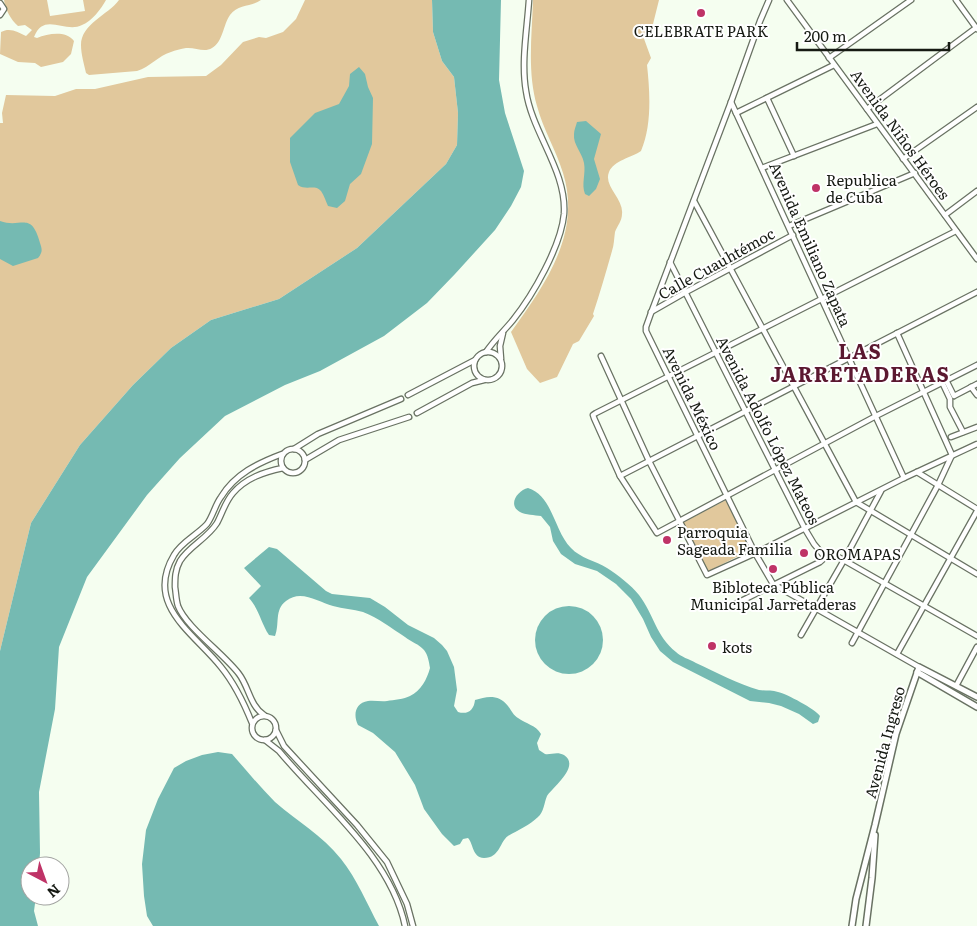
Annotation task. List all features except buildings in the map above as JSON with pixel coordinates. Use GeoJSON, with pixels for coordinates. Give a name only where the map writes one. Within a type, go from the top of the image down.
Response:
{"type":"FeatureCollection","features":[{"type":"Feature","properties":{"kind":"street"},"geometry":{"type":"LineString","coordinates":[[408,395],[475,360],[486,352],[504,332],[532,293],[561,229],[564,214],[563,200],[556,172],[533,119],[526,92],[524,71],[529,0]]}},
{"type":"Feature","properties":{"kind":"street","name":"Avenida México"},"geometry":{"type":"LineString","coordinates":[[769,0],[651,312],[646,331],[755,553],[773,584]]}},
{"type":"Feature","properties":{"kind":"street","name":"Avenida Niños Héroes"},"geometry":{"type":"LineString","coordinates":[[788,0],[977,259]]}},
{"type":"Feature","properties":{"kind":"street"},"geometry":{"type":"LineString","coordinates":[[829,58],[911,0]]}},
{"type":"Feature","properties":{"kind":"street"},"geometry":{"type":"LineString","coordinates":[[867,109],[977,28],[956,0]]}},
{"type":"Feature","properties":{"kind":"street"},"geometry":{"type":"LineString","coordinates":[[0,3],[4,9],[0,15]]}},
{"type":"Feature","properties":{"kind":"street"},"geometry":{"type":"LineString","coordinates":[[736,113],[834,65]]}},
{"type":"Feature","properties":{"kind":"street"},"geometry":{"type":"LineString","coordinates":[[767,98],[794,156]]}},
{"type":"Feature","properties":{"kind":"street","name":"Avenida Emiliano Zapata"},"geometry":{"type":"LineString","coordinates":[[731,102],[904,478]]}},
{"type":"Feature","properties":{"kind":"street"},"geometry":{"type":"LineString","coordinates":[[903,159],[977,106]]}},
{"type":"Feature","properties":{"kind":"street"},"geometry":{"type":"LineString","coordinates":[[762,168],[877,124]]}},
{"type":"Feature","properties":{"kind":"street"},"geometry":{"type":"LineString","coordinates":[[789,226],[915,173]]}},
{"type":"Feature","properties":{"kind":"street"},"geometry":{"type":"LineString","coordinates":[[945,215],[977,191]]}},
{"type":"Feature","properties":{"kind":"street"},"geometry":{"type":"LineString","coordinates":[[694,201],[856,502],[977,574]]}},
{"type":"Feature","properties":{"kind":"street"},"geometry":{"type":"LineString","coordinates":[[956,230],[593,415],[620,476],[657,533],[876,416],[977,365]]}},
{"type":"Feature","properties":{"kind":"street","name":"Calle Cuauhtémoc"},"geometry":{"type":"LineString","coordinates":[[651,312],[793,235]]}},
{"type":"Feature","properties":{"kind":"street","name":"Avenida Adolfo López Mateos"},"geometry":{"type":"LineString","coordinates":[[670,262],[805,528],[814,544],[825,557]]}},
{"type":"Feature","properties":{"kind":"street"},"geometry":{"type":"LineString","coordinates":[[620,476],[977,292]]}},
{"type":"Feature","properties":{"kind":"street"},"geometry":{"type":"LineString","coordinates":[[417,413],[472,383],[489,380],[498,376],[502,368],[500,346],[504,332]]}},
{"type":"Feature","properties":{"kind":"street"},"geometry":{"type":"LineString","coordinates":[[852,643],[938,485],[952,455],[898,333]]}},
{"type":"Feature","properties":{"kind":"street"},"geometry":{"type":"LineString","coordinates":[[486,352],[494,353],[501,359]]}},
{"type":"Feature","properties":{"kind":"street"},"geometry":{"type":"LineString","coordinates":[[601,356],[649,461],[706,575],[755,553],[904,478],[977,444]]}},
{"type":"Feature","properties":{"kind":"street"},"geometry":{"type":"LineString","coordinates":[[475,360],[475,372],[484,380]]}},
{"type":"Feature","properties":{"kind":"street"},"geometry":{"type":"LineString","coordinates":[[944,381],[954,396],[977,384]]}},
{"type":"Feature","properties":{"kind":"street"},"geometry":{"type":"LineString","coordinates":[[944,381],[950,399],[950,407],[963,432]]}},
{"type":"Feature","properties":{"kind":"street"},"geometry":{"type":"LineString","coordinates":[[971,387],[977,395]]}},
{"type":"Feature","properties":{"kind":"street"},"geometry":{"type":"LineString","coordinates":[[401,399],[318,434],[294,449],[261,462],[230,484],[220,497],[203,528],[178,548],[174,554],[166,577],[166,598],[178,621],[209,652],[238,690],[252,723],[254,735],[261,740],[265,740],[279,751],[370,852],[390,885],[406,926]]}},
{"type":"Feature","properties":{"kind":"street"},"geometry":{"type":"LineString","coordinates":[[305,460],[339,440],[409,417]]}},
{"type":"Feature","properties":{"kind":"street"},"geometry":{"type":"LineString","coordinates":[[951,437],[977,427]]}},
{"type":"Feature","properties":{"kind":"street"},"geometry":{"type":"LineString","coordinates":[[282,454],[280,462],[283,468],[289,473],[297,472],[303,467],[305,460],[301,452],[294,449]]}},
{"type":"Feature","properties":{"kind":"street"},"geometry":{"type":"LineString","coordinates":[[283,468],[269,471],[250,479],[233,493],[213,529],[186,553],[176,568],[175,578],[178,607],[187,620],[240,675],[258,710],[274,721],[284,746],[357,825],[387,862],[408,904],[412,926]]}},
{"type":"Feature","properties":{"kind":"street"},"geometry":{"type":"LineString","coordinates":[[897,654],[977,510],[917,472]]}},
{"type":"Feature","properties":{"kind":"street"},"geometry":{"type":"LineString","coordinates":[[801,635],[882,490]]}},
{"type":"Feature","properties":{"kind":"street"},"geometry":{"type":"LineString","coordinates":[[731,606],[833,554],[977,636]]}},
{"type":"Feature","properties":{"kind":"street"},"geometry":{"type":"LineString","coordinates":[[773,584],[897,654],[977,707]]}},
{"type":"Feature","properties":{"kind":"street"},"geometry":{"type":"LineString","coordinates":[[956,686],[977,647]]}},
{"type":"Feature","properties":{"kind":"street"},"geometry":{"type":"LineString","coordinates":[[918,669],[977,697]]}},
{"type":"Feature","properties":{"kind":"street","name":"Avenida Ingreso"},"geometry":{"type":"LineString","coordinates":[[852,926],[856,899],[896,734],[918,669]]}},
{"type":"Feature","properties":{"kind":"street"},"geometry":{"type":"LineString","coordinates":[[252,723],[257,717],[264,715]]}},
{"type":"Feature","properties":{"kind":"street"},"geometry":{"type":"LineString","coordinates":[[265,740],[273,736],[276,730]]}},
{"type":"Feature","properties":{"kind":"street","name":"Avenida Ingreso"},"geometry":{"type":"LineString","coordinates":[[866,926],[875,825]]}},
{"type":"Feature","properties":{"kind":"street"},"geometry":{"type":"LineString","coordinates":[[856,899],[861,896],[869,902]]}},
{"type":"Feature","properties":{"kind":"shaded area"},"geometry":{"type":"Polygon","coordinates":[[[4,0],[47,0],[50,16],[85,11],[83,0],[106,0],[96,14],[82,25],[69,27],[49,24],[43,25],[38,29],[34,37],[61,34],[74,41],[71,54],[63,62],[41,67],[35,63],[18,62],[0,54],[1,32],[11,30],[26,36],[32,30],[25,25],[18,26],[15,24],[7,11],[4,0]]]}},
{"type":"Feature","properties":{"kind":"shaded area"},"geometry":{"type":"Polygon","coordinates":[[[119,0],[261,0],[233,11],[221,38],[212,48],[203,50],[180,49],[166,54],[137,71],[89,75],[86,73],[82,55],[82,38],[90,25],[119,0]]]}},
{"type":"Feature","properties":{"kind":"shaded area"},"geometry":{"type":"Polygon","coordinates":[[[305,0],[432,0],[433,32],[442,61],[454,77],[458,113],[457,145],[446,164],[357,248],[279,299],[211,320],[171,348],[133,385],[80,445],[31,523],[0,651],[0,123],[3,123],[2,113],[6,95],[55,96],[76,89],[95,89],[148,77],[206,76],[221,65],[243,42],[259,37],[266,38],[283,32],[296,19],[305,0]]]}},
{"type":"Feature","properties":{"kind":"shaded area"},"geometry":{"type":"Polygon","coordinates":[[[533,0],[659,0],[653,24],[643,36],[651,58],[647,65],[649,120],[645,141],[641,151],[619,162],[609,172],[609,182],[622,208],[622,217],[615,232],[613,249],[593,314],[594,316],[579,341],[573,344],[557,377],[540,383],[527,369],[511,332],[536,296],[557,257],[568,217],[568,195],[563,173],[543,123],[534,93],[531,53],[533,0]]]}},
{"type":"Feature","properties":{"kind":"shaded area"},"geometry":{"type":"Polygon","coordinates":[[[726,500],[750,550],[707,572],[682,523],[726,500]]]}},
{"type":"Feature","properties":{"kind":"water"},"geometry":{"type":"Polygon","coordinates":[[[432,0],[501,0],[499,80],[505,113],[524,171],[521,187],[495,230],[427,303],[384,336],[320,371],[285,385],[225,416],[180,458],[147,495],[87,577],[59,647],[55,709],[39,792],[40,856],[20,856],[20,906],[35,906],[38,926],[0,926],[0,651],[31,523],[80,445],[133,385],[171,348],[211,320],[279,299],[357,248],[446,164],[457,145],[458,113],[454,77],[442,61],[433,32],[432,0]]]}},
{"type":"Feature","properties":{"kind":"water"},"geometry":{"type":"Polygon","coordinates":[[[359,67],[365,74],[373,98],[372,144],[361,174],[350,184],[345,201],[337,208],[328,206],[319,189],[298,185],[290,162],[290,138],[315,113],[339,104],[349,86],[350,74],[359,67]]]}},
{"type":"Feature","properties":{"kind":"water"},"geometry":{"type":"Polygon","coordinates":[[[586,121],[601,134],[594,159],[600,179],[596,189],[589,196],[585,194],[584,190],[584,163],[574,138],[577,122],[586,121]]]}},
{"type":"Feature","properties":{"kind":"water"},"geometry":{"type":"Polygon","coordinates":[[[0,221],[24,223],[33,227],[42,249],[38,258],[13,266],[0,259],[0,221]]]}},
{"type":"Feature","properties":{"kind":"water"},"geometry":{"type":"Polygon","coordinates":[[[528,488],[543,498],[565,541],[571,548],[611,571],[636,591],[659,632],[669,646],[678,654],[743,685],[759,690],[782,693],[817,713],[820,716],[818,722],[813,724],[799,714],[781,706],[750,701],[673,662],[660,651],[631,599],[616,584],[597,571],[575,564],[561,554],[553,541],[550,527],[541,516],[525,514],[516,509],[514,506],[515,498],[524,489],[528,488]]]}},
{"type":"Feature","properties":{"kind":"water"},"geometry":{"type":"Polygon","coordinates":[[[269,547],[277,549],[326,591],[332,594],[370,598],[408,625],[434,638],[447,651],[454,667],[457,690],[454,706],[458,712],[465,713],[470,711],[475,700],[488,697],[501,699],[517,717],[539,731],[541,734],[537,743],[539,750],[545,754],[556,753],[564,755],[569,765],[567,771],[547,796],[543,810],[535,820],[505,838],[497,852],[484,858],[475,853],[468,838],[463,839],[460,844],[454,846],[442,834],[424,809],[415,785],[395,752],[373,733],[358,725],[356,721],[356,710],[360,704],[370,701],[402,699],[410,696],[420,688],[430,668],[424,650],[369,614],[333,606],[304,596],[292,598],[282,605],[275,636],[269,635],[249,598],[261,586],[244,568],[269,547]]]}},
{"type":"Feature","properties":{"kind":"water"},"geometry":{"type":"Polygon","coordinates":[[[569,606],[582,609],[593,616],[600,627],[603,640],[600,653],[593,664],[582,671],[569,674],[556,671],[545,664],[538,653],[535,640],[538,627],[545,616],[556,609],[569,606]]]}},
{"type":"Feature","properties":{"kind":"water"},"geometry":{"type":"Polygon","coordinates":[[[218,752],[232,754],[275,802],[334,850],[352,875],[379,926],[153,926],[147,916],[144,896],[142,864],[146,830],[158,799],[174,768],[202,755],[218,752]]]}},
{"type":"Feature","properties":{"kind":"place","name":"CELEBRATE PARK"},"geometry":{"type":"Point","coordinates":[701,13]}},
{"type":"Feature","properties":{"kind":"place","name":"Republica de Cuba"},"geometry":{"type":"Point","coordinates":[816,188]}},
{"type":"Feature","properties":{"kind":"place","name":"Parroquia Sageada Familia"},"geometry":{"type":"Point","coordinates":[667,540]}},
{"type":"Feature","properties":{"kind":"place","name":"OROMAPAS"},"geometry":{"type":"Point","coordinates":[804,553]}},
{"type":"Feature","properties":{"kind":"place","name":"Bibloteca Pública Municipal Jarretaderas"},"geometry":{"type":"Point","coordinates":[773,569]}},
{"type":"Feature","properties":{"kind":"place","name":"kots"},"geometry":{"type":"Point","coordinates":[712,646]}},
{"type":"Feature","properties":{"kind":"district","name":"LAS JARRETADERAS"},"geometry":{"type":"Point","coordinates":[860,362]}}]}
